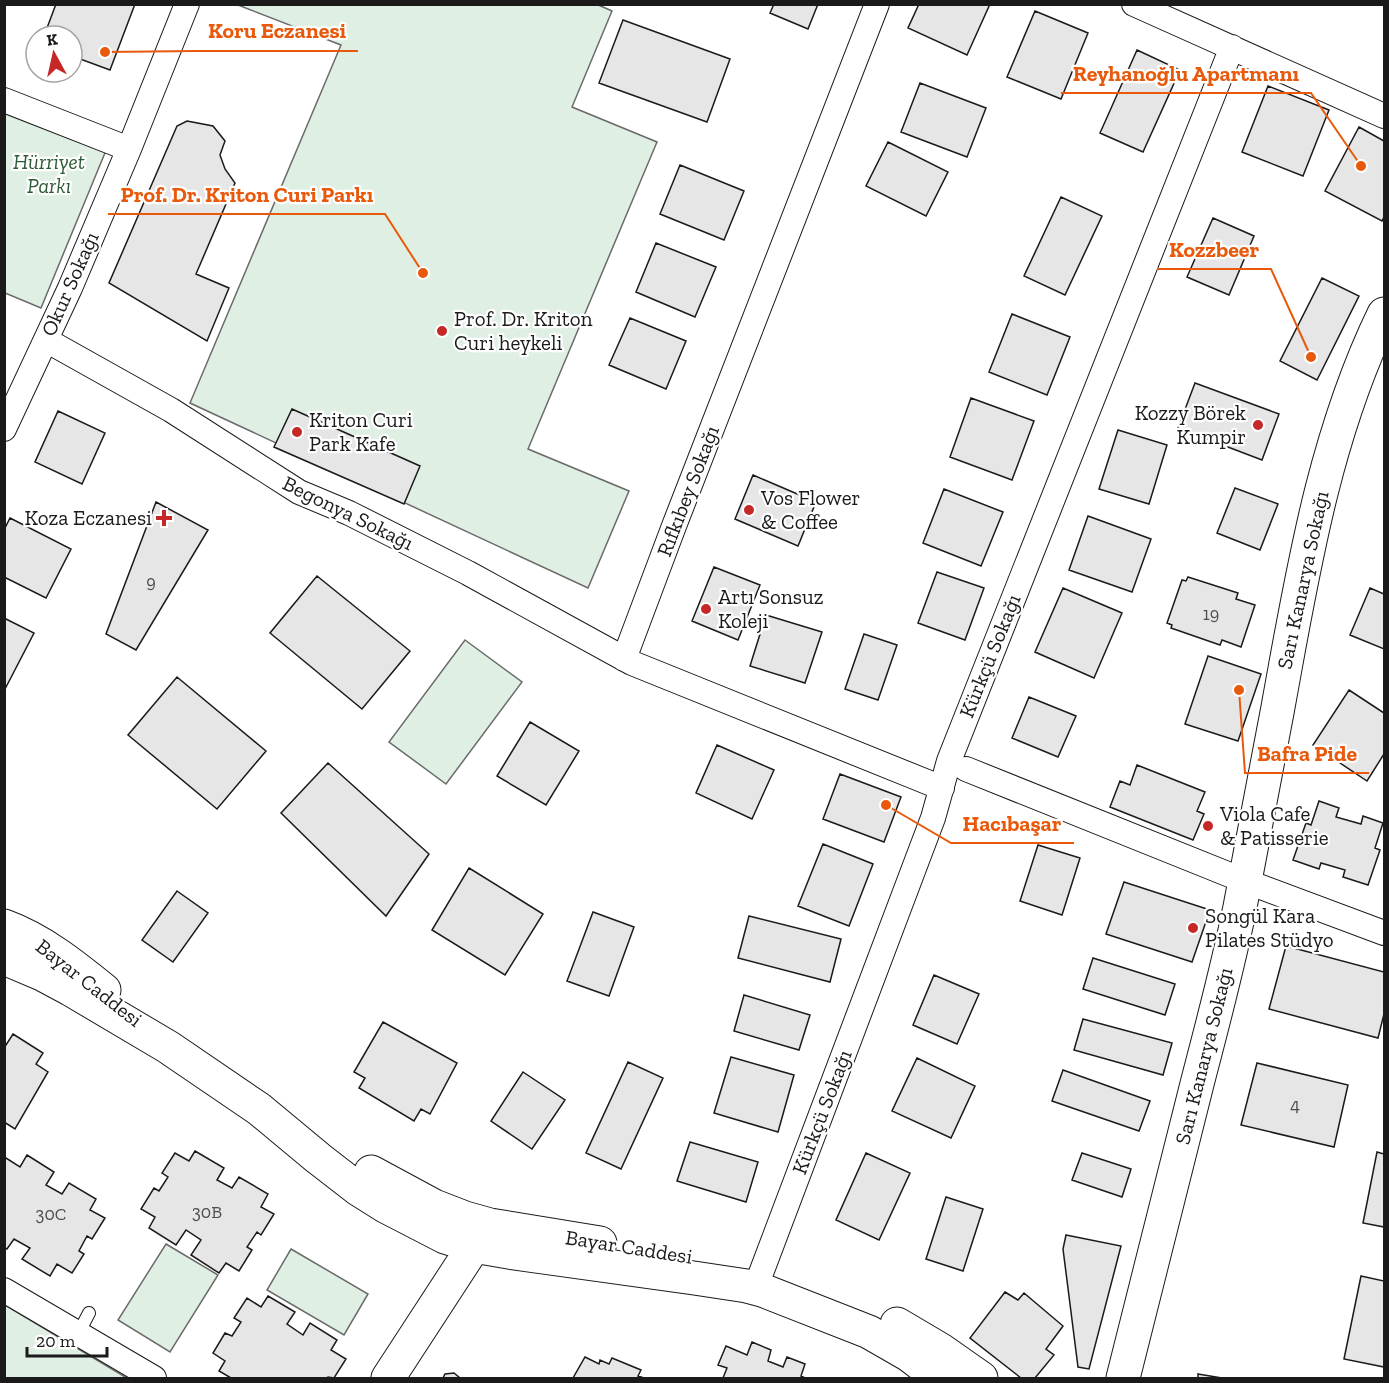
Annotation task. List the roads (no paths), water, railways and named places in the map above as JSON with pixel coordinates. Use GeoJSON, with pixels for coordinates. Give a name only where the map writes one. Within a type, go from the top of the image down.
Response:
{"type":"FeatureCollection","features":[{"type":"Feature","properties":{"kind":"main road","name":"Sarı Kanarya Sokağı"},"geometry":{"type":"LineString","coordinates":[[1123,1378],[1227,964],[1245,881],[1296,608],[1320,497],[1340,425],[1365,356],[1384,314]]}},
{"type":"Feature","properties":{"kind":"main road","name":"Bayar Caddesi"},"geometry":{"type":"LineString","coordinates":[[4,926],[38,942],[63,958],[168,1047]]}},
{"type":"Feature","properties":{"kind":"main road","name":"Bayar Caddesi"},"geometry":{"type":"LineString","coordinates":[[4,958],[70,989],[168,1047],[234,1091],[275,1121],[382,1211],[445,1237],[474,1246],[694,1278],[759,1280],[773,1294],[869,1332],[909,1355],[939,1378]]}},
{"type":"Feature","properties":{"kind":"main road","name":"Bayar Caddesi"},"geometry":{"type":"LineString","coordinates":[[275,1121],[407,1192],[456,1215],[490,1225],[724,1263],[759,1280],[859,1306],[899,1324],[981,1378]]}},
{"type":"Feature","properties":{"kind":"main road"},"geometry":{"type":"LineString","coordinates":[[388,1378],[474,1246]]}},
{"type":"Feature","properties":{"kind":"street","name":"Okur Sokağı"},"geometry":{"type":"LineString","coordinates":[[4,429],[70,288],[188,4]]}},
{"type":"Feature","properties":{"kind":"street","name":"Rıfkıbey Sokağı"},"geometry":{"type":"LineString","coordinates":[[624,659],[877,4]]}},
{"type":"Feature","properties":{"kind":"street"},"geometry":{"type":"LineString","coordinates":[[1134,4],[1384,116]]}},
{"type":"Feature","properties":{"kind":"street","name":"Kürkçü Sokağı"},"geometry":{"type":"LineString","coordinates":[[759,1280],[932,822],[949,761],[1232,47]]}},
{"type":"Feature","properties":{"kind":"street"},"geometry":{"type":"LineString","coordinates":[[4,100],[129,149]]}},
{"type":"Feature","properties":{"kind":"street","name":"Begonya Sokağı"},"geometry":{"type":"LineString","coordinates":[[46,340],[171,410],[299,492],[339,508],[468,573],[624,659]]}},
{"type":"Feature","properties":{"kind":"street"},"geometry":{"type":"LineString","coordinates":[[624,659],[942,788]]}},
{"type":"Feature","properties":{"kind":"street"},"geometry":{"type":"LineString","coordinates":[[966,769],[1245,881],[1384,933]]}},
{"type":"Feature","properties":{"kind":"street"},"geometry":{"type":"LineString","coordinates":[[456,1215],[473,1227],[476,1239],[474,1246]]}},
{"type":"Feature","properties":{"kind":"street"},"geometry":{"type":"LineString","coordinates":[[4,1290],[83,1323],[154,1378]]}},
{"type":"Feature","properties":{"kind":"place","name":"Koru Eczanesi"},"geometry":{"type":"Point","coordinates":[105,52]}},
{"type":"Feature","properties":{"kind":"place","name":"Reyhanoğlu Apartmanı"},"geometry":{"type":"Point","coordinates":[1361,166]}},
{"type":"Feature","properties":{"kind":"place","name":"Prof. Dr. Kriton Curi Parkı"},"geometry":{"type":"Point","coordinates":[423,273]}},
{"type":"Feature","properties":{"kind":"place","name":"Prof. Dr. Kriton Curi heykeli"},"geometry":{"type":"Point","coordinates":[442,331]}},
{"type":"Feature","properties":{"kind":"place","name":"Kozzbeer"},"geometry":{"type":"Point","coordinates":[1311,357]}},
{"type":"Feature","properties":{"kind":"place","name":"Kozzy Börek Kumpir"},"geometry":{"type":"Point","coordinates":[1258,425]}},
{"type":"Feature","properties":{"kind":"place","name":"Kriton Curi Park Kafe"},"geometry":{"type":"Point","coordinates":[297,432]}},
{"type":"Feature","properties":{"kind":"place","name":"Vos Flower & Coffee"},"geometry":{"type":"Point","coordinates":[749,510]}},
{"type":"Feature","properties":{"kind":"place","name":"Koza Eczanesi"},"geometry":{"type":"Point","coordinates":[164,518]}},
{"type":"Feature","properties":{"kind":"place","name":"Artı Sonsuz Koleji"},"geometry":{"type":"Point","coordinates":[706,609]}},
{"type":"Feature","properties":{"kind":"place","name":"Bafra Pide"},"geometry":{"type":"Point","coordinates":[1239,690]}},
{"type":"Feature","properties":{"kind":"place","name":"Hacıbaşar"},"geometry":{"type":"Point","coordinates":[886,805]}},
{"type":"Feature","properties":{"kind":"place","name":"Viola Cafe & Patisserie"},"geometry":{"type":"Point","coordinates":[1208,826]}},
{"type":"Feature","properties":{"kind":"place","name":"Songül Kara Pilates Stüdyo"},"geometry":{"type":"Point","coordinates":[1193,928]}},
{"type":"Feature","properties":{"kind":"park label","name":"Hürriyet Parkı"},"geometry":{"type":"Point","coordinates":[49,174]}}]}
